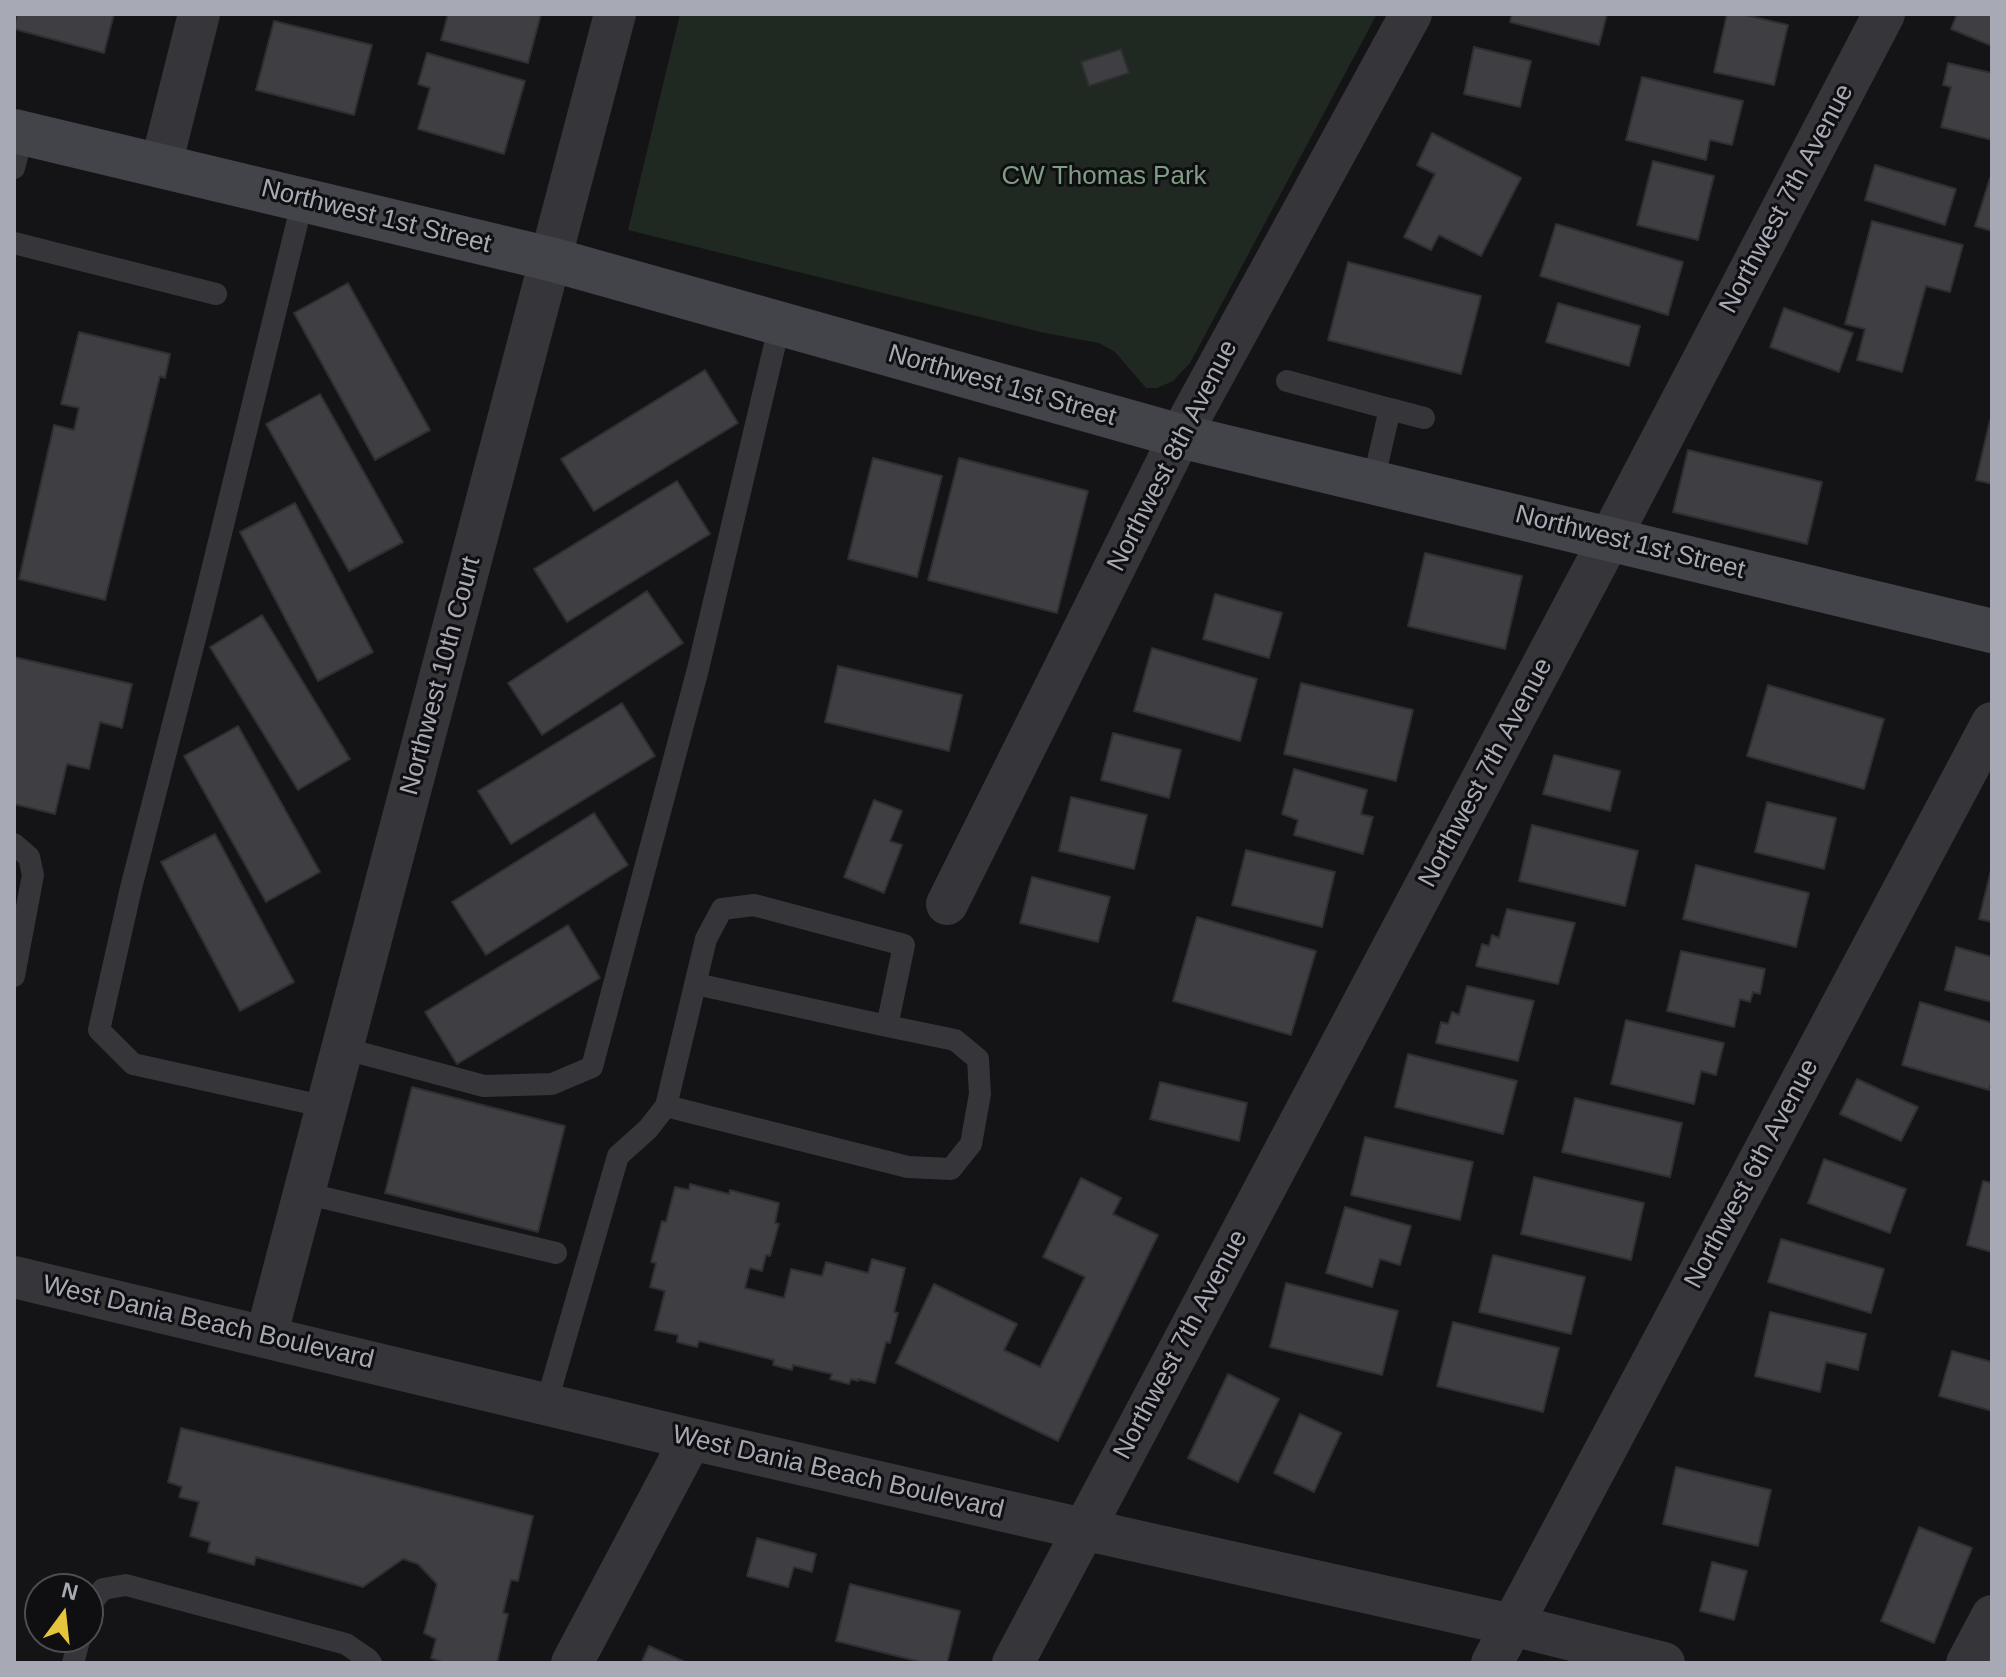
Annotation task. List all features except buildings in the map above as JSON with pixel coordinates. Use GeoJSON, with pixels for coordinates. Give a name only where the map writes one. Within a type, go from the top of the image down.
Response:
{"type":"FeatureCollection","features":[{"type":"Feature","properties":{"kind":"street"},"geometry":{"type":"LineString","coordinates":[[161,165],[199,14]]}},
{"type":"Feature","properties":{"kind":"street","name":"Northwest 10th Court"},"geometry":{"type":"LineString","coordinates":[[266,1337],[615,14]]}},
{"type":"Feature","properties":{"kind":"street","name":"Northwest 8th Avenue"},"geometry":{"type":"LineString","coordinates":[[947,904],[1180,436],[1411,14]]}},
{"type":"Feature","properties":{"kind":"street","name":"Northwest 7th Avenue"},"geometry":{"type":"LineString","coordinates":[[1013,1663],[1610,538],[1884,14]]}},
{"type":"Feature","properties":{"kind":"street","name":"Northwest 1st Street"},"geometry":{"type":"LineString","coordinates":[[17,144],[161,165],[550,259],[1180,436],[1992,631]]}},
{"type":"Feature","properties":{"kind":"street","name":"Northwest 6th Avenue"},"geometry":{"type":"LineString","coordinates":[[1492,1663],[1992,723]]}},
{"type":"Feature","properties":{"kind":"street","name":"West Dania Beach Boulevard"},"geometry":{"type":"LineString","coordinates":[[14,1277],[691,1439],[1512,1625],[1664,1663]]}},
{"type":"Feature","properties":{"kind":"street"},"geometry":{"type":"LineString","coordinates":[[572,1663],[691,1439]]}},
{"type":"Feature","properties":{"kind":"street"},"geometry":{"type":"LineString","coordinates":[[1967,1663],[1992,1616]]}},
{"type":"Feature","properties":{"kind":"lane"},"geometry":{"type":"LineString","coordinates":[[303,199],[131,888],[99,1030],[133,1064],[327,1107]]}},
{"type":"Feature","properties":{"kind":"lane"},"geometry":{"type":"LineString","coordinates":[[14,243],[216,294]]}},
{"type":"Feature","properties":{"kind":"lane"},"geometry":{"type":"LineString","coordinates":[[342,1048],[484,1086],[552,1084],[592,1067],[698,669],[780,323]]}},
{"type":"Feature","properties":{"kind":"lane"},"geometry":{"type":"LineString","coordinates":[[1287,381],[1424,418]]}},
{"type":"Feature","properties":{"kind":"lane"},"geometry":{"type":"LineString","coordinates":[[1373,482],[1390,409]]}},
{"type":"Feature","properties":{"kind":"lane"},"geometry":{"type":"LineString","coordinates":[[14,844],[29,857],[33,875],[14,976]]}},
{"type":"Feature","properties":{"kind":"lane"},"geometry":{"type":"LineString","coordinates":[[546,1405],[618,1156],[648,1129],[666,1106],[706,939],[722,909],[754,905],[904,945],[887,1026]]}},
{"type":"Feature","properties":{"kind":"lane"},"geometry":{"type":"LineString","coordinates":[[666,1106],[908,1167],[951,1169],[971,1144],[980,1094],[978,1059],[955,1040],[696,984]]}},
{"type":"Feature","properties":{"kind":"lane"},"geometry":{"type":"LineString","coordinates":[[304,1193],[556,1253]]}},
{"type":"Feature","properties":{"kind":"lane"},"geometry":{"type":"LineString","coordinates":[[104,1589],[126,1585],[346,1644],[371,1663]]}},
{"type":"Feature","properties":{"kind":"green space","name":"CW Thomas Park"},"geometry":{"type":"Polygon","coordinates":[[[680,14],[1377,14],[1190,363],[1173,381],[1157,388],[1146,388],[1115,352],[1099,343],[1045,333],[628,230],[680,14]]]}}]}
